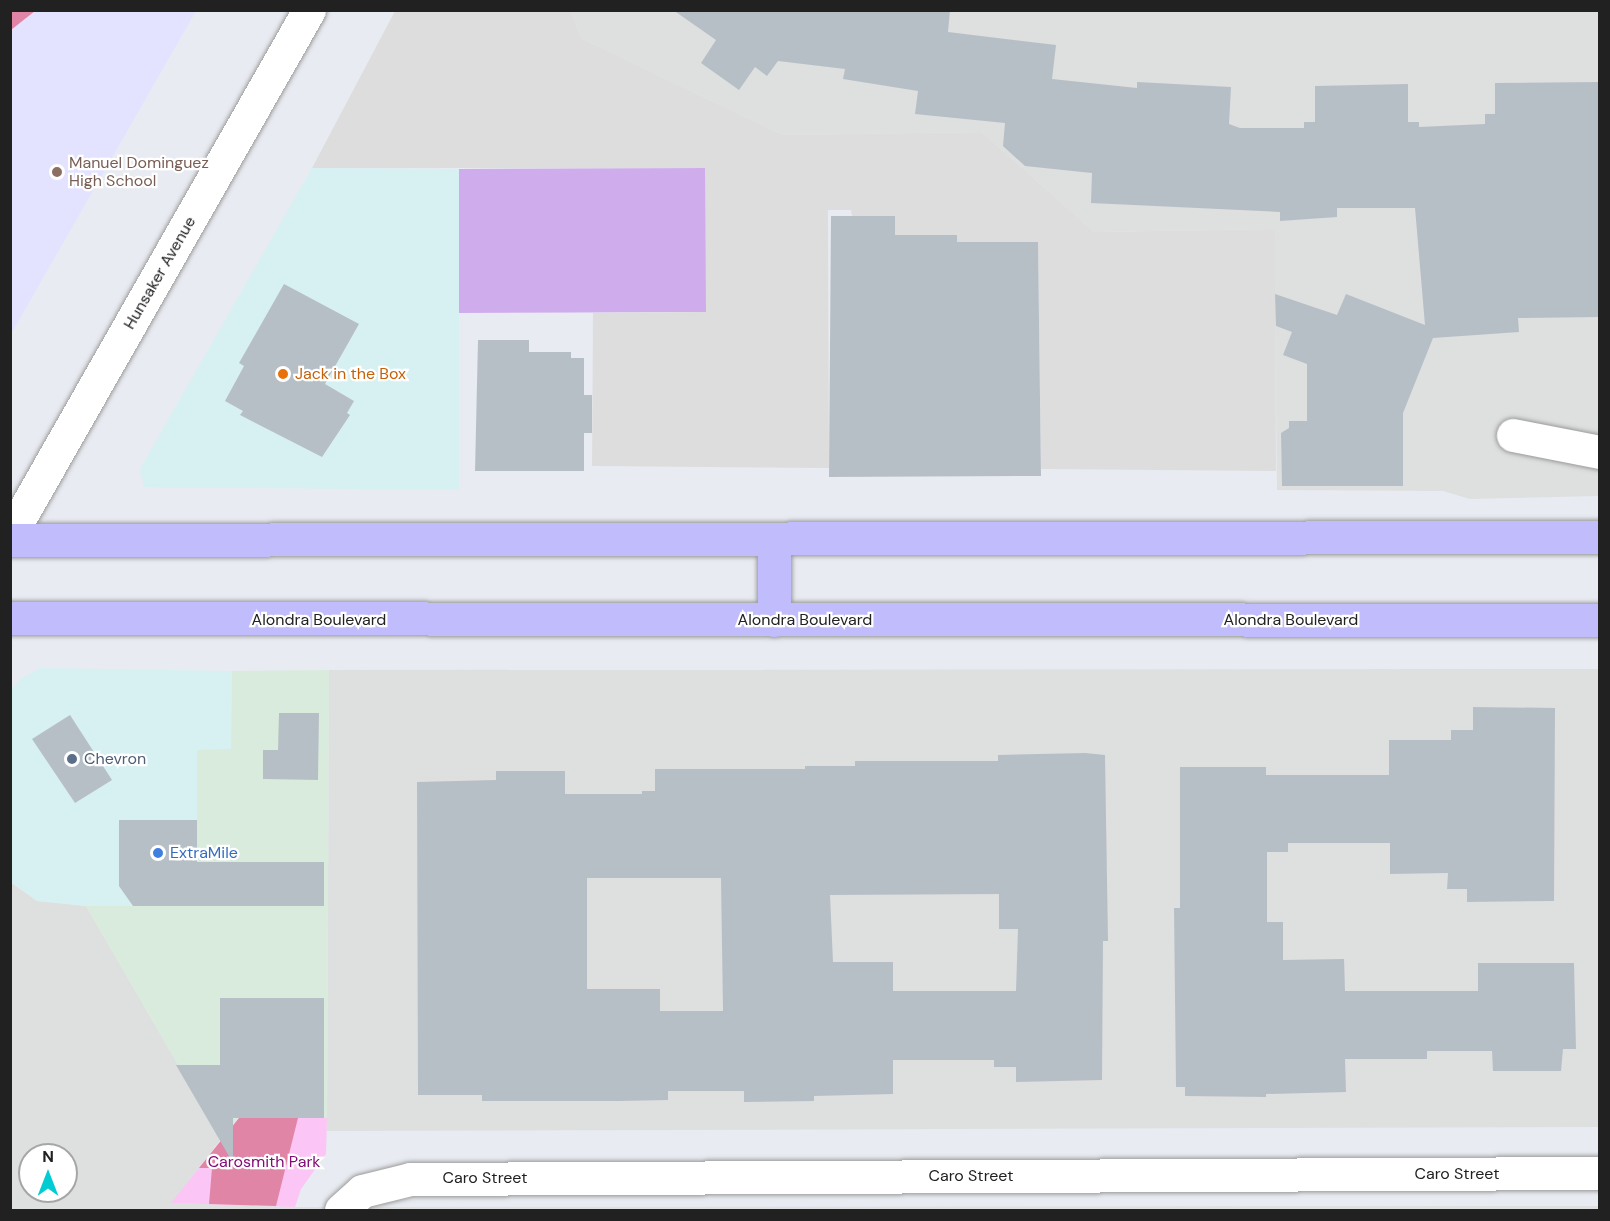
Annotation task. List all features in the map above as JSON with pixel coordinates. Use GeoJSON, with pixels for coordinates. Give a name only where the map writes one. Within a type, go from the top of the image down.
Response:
{"type":"FeatureCollection","features":[{"type":"Feature","properties":{"kind":"main road"},"geometry":{"type":"LineString","coordinates":[[10,540],[1599,537]]}},
{"type":"Feature","properties":{"kind":"main road"},"geometry":{"type":"LineString","coordinates":[[774,539],[774,620]]}},
{"type":"Feature","properties":{"kind":"main road","name":"Alondra Boulevard"},"geometry":{"type":"LineString","coordinates":[[10,618],[1599,620]]}},
{"type":"Feature","properties":{"kind":"street","name":"Hunsaker Avenue"},"geometry":{"type":"LineString","coordinates":[[10,535],[309,10]]}},
{"type":"Feature","properties":{"kind":"street"},"geometry":{"type":"LineString","coordinates":[[1513,435],[1599,452]]}},
{"type":"Feature","properties":{"kind":"street","name":"Caro Street"},"geometry":{"type":"LineString","coordinates":[[344,1205],[377,1184],[410,1179],[1599,1173]]}},
{"type":"Feature","properties":{"kind":"shaded area","name":"Manuel Dominguez High School"},"geometry":{"type":"Polygon","coordinates":[[[11,11],[196,11],[11,334],[11,11]]]}},
{"type":"Feature","properties":{"kind":"shaded area"},"geometry":{"type":"Polygon","coordinates":[[[395,11],[571,11],[581,38],[783,135],[982,132],[1094,232],[1275,229],[1276,471],[1041,469],[1038,243],[957,242],[956,235],[942,235],[941,242],[895,242],[852,216],[851,210],[828,210],[829,468],[592,466],[593,313],[706,312],[705,168],[312,168],[395,11]]]}},
{"type":"Feature","properties":{"kind":"shaded area"},"geometry":{"type":"Polygon","coordinates":[[[571,11],[1599,11],[1599,496],[1470,499],[1443,491],[1277,490],[1274,229],[1094,232],[982,132],[783,135],[581,38],[571,11]]]}},
{"type":"Feature","properties":{"kind":"shaded area"},"geometry":{"type":"Polygon","coordinates":[[[312,168],[459,169],[459,490],[144,487],[140,469],[312,168]]]}},
{"type":"Feature","properties":{"kind":"shaded area"},"geometry":{"type":"Polygon","coordinates":[[[706,168],[706,312],[459,313],[459,169],[706,168]]]}},
{"type":"Feature","properties":{"kind":"shaded area"},"geometry":{"type":"Polygon","coordinates":[[[41,668],[232,671],[231,750],[198,750],[197,906],[86,906],[37,901],[11,882],[10,691],[20,679],[41,668]]]}},
{"type":"Feature","properties":{"kind":"shaded area"},"geometry":{"type":"Polygon","coordinates":[[[1599,669],[1599,1127],[327,1131],[329,670],[1599,669]]]}},
{"type":"Feature","properties":{"kind":"shaded area"},"geometry":{"type":"Polygon","coordinates":[[[329,670],[327,1118],[239,1118],[221,1139],[86,906],[197,906],[197,750],[231,749],[232,671],[329,670]]]}},
{"type":"Feature","properties":{"kind":"shaded area"},"geometry":{"type":"Polygon","coordinates":[[[10,882],[37,901],[86,906],[221,1139],[172,1203],[295,1207],[1599,1206],[1599,1210],[11,1210],[10,882]]]}},
{"type":"Feature","properties":{"kind":"green space"},"geometry":{"type":"Polygon","coordinates":[[[11,10],[35,10],[35,11],[11,30],[11,10]]]}},
{"type":"Feature","properties":{"kind":"green space","name":"Carosmith Park"},"geometry":{"type":"Polygon","coordinates":[[[239,1118],[327,1118],[326,1154],[301,1189],[295,1207],[171,1203],[239,1118]]]}},
{"type":"Feature","properties":{"kind":"green space","name":"Carosmith Park"},"geometry":{"type":"Polygon","coordinates":[[[239,1118],[298,1118],[276,1206],[209,1204],[212,1168],[199,1168],[239,1118]]]}},
{"type":"Feature","properties":{"kind":"building"},"geometry":{"type":"Polygon","coordinates":[[[673,10],[950,10],[948,32],[1056,45],[1052,79],[1137,88],[1137,82],[1231,87],[1229,124],[1240,128],[1304,128],[1304,122],[1315,122],[1315,86],[1408,84],[1408,122],[1419,122],[1419,127],[1485,124],[1485,114],[1495,114],[1495,83],[1599,82],[1599,317],[1518,318],[1519,332],[1433,338],[1403,413],[1403,486],[1282,486],[1281,433],[1289,428],[1289,421],[1307,421],[1307,364],[1283,355],[1292,332],[1276,326],[1275,294],[1337,315],[1346,294],[1425,325],[1415,208],[1337,208],[1337,217],[1280,221],[1280,212],[1091,203],[1092,173],[1025,166],[1003,146],[1005,123],[915,114],[918,91],[843,79],[845,69],[778,61],[767,76],[755,67],[739,90],[701,63],[716,40],[673,10]]]}},
{"type":"Feature","properties":{"kind":"building"},"geometry":{"type":"Polygon","coordinates":[[[831,216],[895,216],[895,235],[957,235],[957,242],[1038,242],[1041,476],[829,477],[831,216]]]}},
{"type":"Feature","properties":{"kind":"building","name":"Jack in the Box"},"geometry":{"type":"Polygon","coordinates":[[[284,284],[359,324],[325,384],[354,401],[347,413],[350,415],[322,457],[240,415],[243,411],[225,401],[244,366],[239,363],[284,284]]]}},
{"type":"Feature","properties":{"kind":"building"},"geometry":{"type":"Polygon","coordinates":[[[478,340],[529,340],[529,352],[571,352],[571,358],[584,358],[584,395],[592,395],[592,433],[584,433],[584,471],[475,471],[478,340]]]}},
{"type":"Feature","properties":{"kind":"building"},"geometry":{"type":"Polygon","coordinates":[[[1473,707],[1555,708],[1554,901],[1467,902],[1467,889],[1447,889],[1448,873],[1390,874],[1390,843],[1288,843],[1288,852],[1267,852],[1267,922],[1283,922],[1283,960],[1344,959],[1345,991],[1478,991],[1478,963],[1574,963],[1576,1049],[1563,1049],[1561,1071],[1493,1071],[1492,1051],[1427,1051],[1427,1059],[1345,1059],[1346,1092],[1266,1094],[1266,1097],[1185,1096],[1185,1087],[1176,1087],[1174,908],[1180,908],[1180,767],[1266,767],[1266,775],[1389,775],[1389,740],[1451,740],[1451,730],[1473,730],[1473,707]]]}},
{"type":"Feature","properties":{"kind":"building"},"geometry":{"type":"Polygon","coordinates":[[[279,713],[319,713],[318,780],[263,779],[263,750],[278,750],[279,713]]]}},
{"type":"Feature","properties":{"kind":"building","name":"Chevron"},"geometry":{"type":"Polygon","coordinates":[[[70,715],[112,780],[75,803],[32,739],[70,715]]]}},
{"type":"Feature","properties":{"kind":"building"},"geometry":{"type":"Polygon","coordinates":[[[1085,753],[1105,755],[1108,941],[1103,941],[1102,1080],[1016,1082],[1016,1067],[994,1067],[994,1060],[893,1060],[893,1094],[814,1096],[814,1101],[744,1102],[744,1091],[668,1091],[668,1100],[620,1101],[482,1101],[482,1095],[418,1095],[417,782],[496,780],[496,771],[565,771],[565,794],[642,794],[642,791],[655,791],[655,769],[805,769],[805,766],[855,766],[855,761],[998,761],[998,755],[1085,753]],[[587,878],[587,989],[660,989],[660,1011],[723,1011],[721,878],[587,878]],[[999,894],[830,895],[833,962],[893,962],[893,991],[1016,991],[1018,929],[999,929],[999,894]]]}},
{"type":"Feature","properties":{"kind":"building"},"geometry":{"type":"Polygon","coordinates":[[[119,820],[197,820],[197,862],[324,862],[324,906],[133,906],[119,886],[119,820]]]}},
{"type":"Feature","properties":{"kind":"building"},"geometry":{"type":"Polygon","coordinates":[[[220,998],[324,998],[324,1118],[233,1118],[233,1163],[176,1065],[220,1065],[220,998]]]}},
{"type":"Feature","properties":{"kind":"place","name":"Manuel Dominguez High School"},"geometry":{"type":"Point","coordinates":[57,172]}},
{"type":"Feature","properties":{"kind":"place","name":"Jack in the Box"},"geometry":{"type":"Point","coordinates":[283,374]}},
{"type":"Feature","properties":{"kind":"place","name":"Chevron"},"geometry":{"type":"Point","coordinates":[72,759]}},
{"type":"Feature","properties":{"kind":"place","name":"ExtraMile"},"geometry":{"type":"Point","coordinates":[158,853]}}]}
